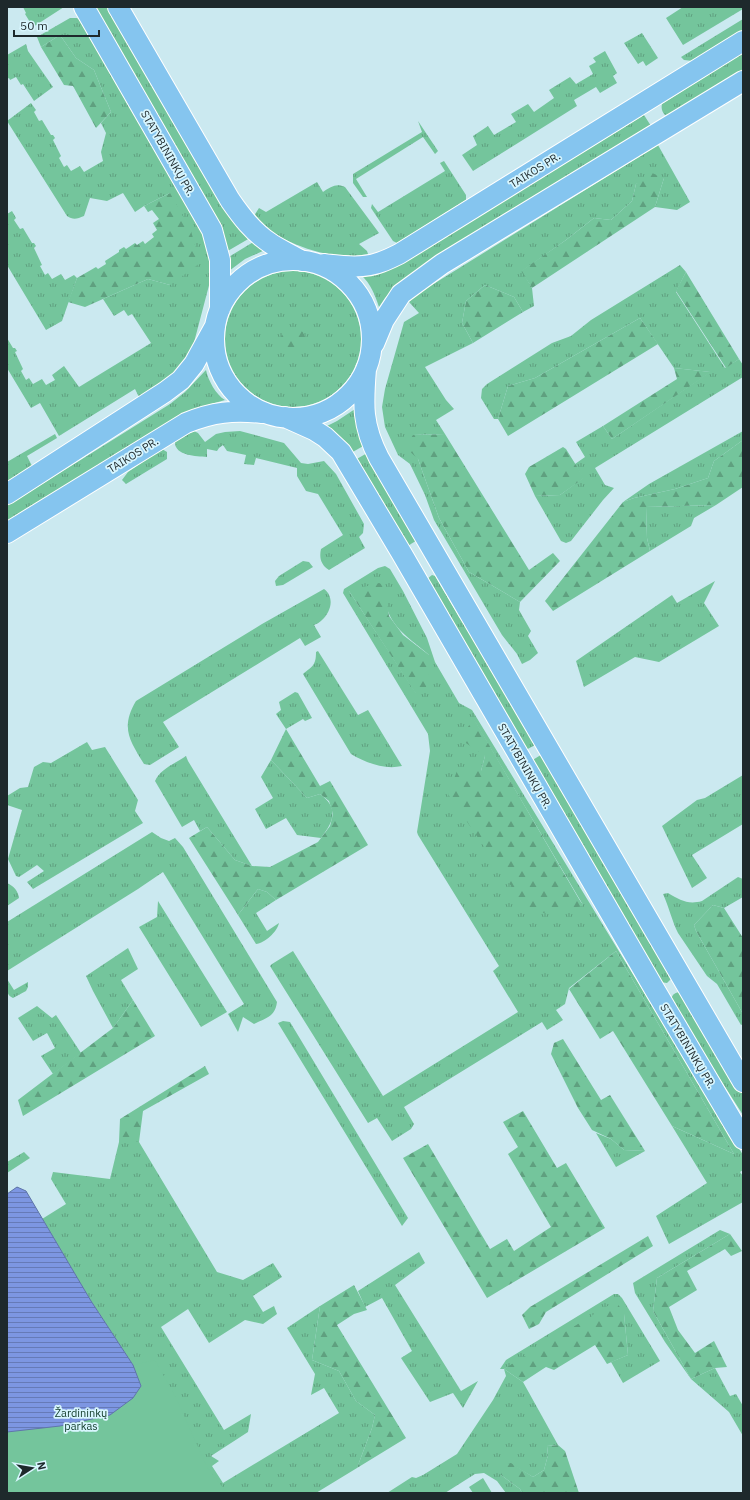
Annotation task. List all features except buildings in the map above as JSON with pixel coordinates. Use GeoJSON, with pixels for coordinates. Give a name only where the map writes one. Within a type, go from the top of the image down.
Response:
{"type":"FeatureCollection","features":[{"type":"Feature","properties":{"kind":"main road","name":"STATYBININKŲ PR."},"geometry":{"type":"LineString","coordinates":[[84,7],[212,230],[220,260],[218,317],[215,338],[216,353],[226,380],[245,401],[257,409],[314,430],[325,436],[341,452],[421,586],[743,1139]]}},
{"type":"Feature","properties":{"kind":"main road"},"geometry":{"type":"LineString","coordinates":[[118,7],[230,200],[248,225],[270,243],[310,262],[330,269],[343,278],[362,300],[368,313],[372,342],[364,395],[365,422],[368,434],[379,458],[743,1082]]}},
{"type":"Feature","properties":{"kind":"main road","name":"TAIKOS PR."},"geometry":{"type":"LineString","coordinates":[[218,317],[227,296],[236,285],[247,275],[273,262],[288,260],[345,266],[361,266],[380,263],[399,254],[743,41]]}},
{"type":"Feature","properties":{"kind":"main road"},"geometry":{"type":"LineString","coordinates":[[278,416],[299,417],[314,415],[340,403],[360,382],[384,320],[401,294],[442,264],[743,81]]}},
{"type":"Feature","properties":{"kind":"main road"},"geometry":{"type":"LineString","coordinates":[[7,494],[176,384],[194,364],[218,317]]}},
{"type":"Feature","properties":{"kind":"main road","name":"TAIKOS PR."},"geometry":{"type":"LineString","coordinates":[[7,533],[186,423],[218,412],[238,411],[278,416]]}},
{"type":"Feature","properties":{"kind":"main road"},"geometry":{"type":"LineString","coordinates":[[421,586],[422,578],[430,570],[436,569],[445,572]]}},
{"type":"Feature","properties":{"kind":"main road"},"geometry":{"type":"LineString","coordinates":[[655,990],[670,987],[678,981],[680,975]]}},
{"type":"Feature","properties":{"kind":"green space"},"geometry":{"type":"Polygon","coordinates":[[[23,7],[64,7],[33,27],[25,14],[26,13],[23,7]]]}},
{"type":"Feature","properties":{"kind":"green space"},"geometry":{"type":"Polygon","coordinates":[[[91,7],[109,7],[250,238],[226,252],[91,7]]]}},
{"type":"Feature","properties":{"kind":"green space"},"geometry":{"type":"Polygon","coordinates":[[[683,7],[743,7],[743,9],[683,45],[666,18],[683,7]]]}},
{"type":"Feature","properties":{"kind":"green space"},"geometry":{"type":"Polygon","coordinates":[[[70,18],[77,18],[81,21],[207,239],[212,274],[192,350],[183,367],[141,401],[135,389],[59,436],[40,403],[31,408],[7,368],[7,338],[13,348],[17,351],[15,352],[23,369],[21,371],[26,380],[29,378],[33,384],[42,379],[46,385],[55,380],[52,375],[64,366],[79,387],[151,343],[132,314],[128,316],[124,310],[114,316],[103,299],[148,279],[170,285],[170,193],[135,212],[123,193],[107,201],[90,198],[84,216],[75,219],[71,218],[67,216],[7,121],[31,103],[36,110],[34,112],[39,121],[42,120],[51,135],[55,138],[53,140],[61,156],[59,158],[64,167],[67,165],[71,171],[80,166],[84,172],[103,161],[101,152],[106,133],[101,123],[111,112],[94,70],[76,58],[60,35],[41,47],[37,37],[70,18]]]}},
{"type":"Feature","properties":{"kind":"green space"},"geometry":{"type":"Polygon","coordinates":[[[743,19],[743,30],[693,61],[684,60],[681,57],[743,19]]]}},
{"type":"Feature","properties":{"kind":"green space"},"geometry":{"type":"Polygon","coordinates":[[[642,33],[658,58],[646,66],[643,61],[638,64],[624,43],[642,33]]]}},
{"type":"Feature","properties":{"kind":"green space"},"geometry":{"type":"Polygon","coordinates":[[[60,35],[76,58],[94,70],[111,112],[96,128],[73,86],[64,85],[41,47],[60,35]]]}},
{"type":"Feature","properties":{"kind":"green space"},"geometry":{"type":"Polygon","coordinates":[[[26,44],[28,51],[53,87],[34,101],[23,84],[21,85],[16,77],[10,80],[9,78],[7,79],[7,55],[26,44]]]}},
{"type":"Feature","properties":{"kind":"green space"},"geometry":{"type":"Polygon","coordinates":[[[605,51],[617,73],[613,76],[617,83],[600,93],[596,87],[574,100],[577,106],[473,171],[462,155],[477,145],[473,136],[488,126],[494,135],[516,122],[511,114],[528,104],[534,112],[554,98],[549,90],[570,77],[576,84],[593,74],[589,66],[596,62],[593,58],[605,51]]]}},
{"type":"Feature","properties":{"kind":"green space"},"geometry":{"type":"Polygon","coordinates":[[[743,53],[743,69],[671,114],[664,114],[662,104],[743,53]]]}},
{"type":"Feature","properties":{"kind":"green space"},"geometry":{"type":"Polygon","coordinates":[[[644,115],[651,126],[403,280],[385,298],[379,307],[370,286],[361,275],[399,265],[644,115]]]}},
{"type":"Feature","properties":{"kind":"green space"},"geometry":{"type":"Polygon","coordinates":[[[418,121],[438,151],[435,154],[423,137],[356,179],[367,197],[363,197],[353,183],[353,174],[422,132],[418,121]]]}},
{"type":"Feature","properties":{"kind":"green space"},"geometry":{"type":"Polygon","coordinates":[[[658,145],[690,202],[677,210],[655,207],[664,178],[636,184],[632,201],[611,220],[594,218],[522,271],[532,288],[534,306],[523,312],[514,297],[485,285],[466,301],[462,323],[473,343],[425,367],[446,400],[454,409],[436,420],[445,434],[413,435],[418,459],[439,518],[469,572],[520,602],[519,610],[531,631],[528,636],[538,653],[530,660],[522,664],[517,654],[502,635],[434,520],[425,495],[410,464],[398,455],[385,427],[382,407],[385,389],[404,322],[419,313],[409,302],[414,296],[658,145]]]}},
{"type":"Feature","properties":{"kind":"green space"},"geometry":{"type":"Polygon","coordinates":[[[444,161],[466,195],[466,200],[397,243],[393,241],[371,208],[372,204],[378,212],[445,171],[440,163],[444,161]]]}},
{"type":"Feature","properties":{"kind":"green space"},"geometry":{"type":"Polygon","coordinates":[[[652,173],[664,178],[655,207],[532,288],[521,271],[566,240],[594,218],[611,220],[632,201],[636,184],[652,173]]]}},
{"type":"Feature","properties":{"kind":"green space"},"geometry":{"type":"Polygon","coordinates":[[[317,182],[323,192],[331,187],[345,187],[379,233],[359,244],[367,251],[368,254],[338,256],[322,253],[291,243],[252,219],[259,208],[266,212],[317,182]]]}},
{"type":"Feature","properties":{"kind":"green space"},"geometry":{"type":"Polygon","coordinates":[[[170,193],[191,231],[200,263],[170,285],[148,279],[85,307],[68,302],[77,278],[96,267],[98,269],[106,264],[105,261],[124,247],[126,249],[135,243],[137,245],[143,241],[145,244],[154,237],[152,234],[157,230],[153,223],[159,219],[152,210],[148,212],[144,206],[170,193]]]}},
{"type":"Feature","properties":{"kind":"green space"},"geometry":{"type":"Polygon","coordinates":[[[12,211],[16,218],[14,220],[20,229],[23,228],[32,243],[36,246],[34,248],[42,265],[40,266],[45,275],[48,273],[52,279],[61,274],[65,280],[74,275],[77,278],[62,321],[46,330],[7,265],[7,214],[12,211]]]}},
{"type":"Feature","properties":{"kind":"green space"},"geometry":{"type":"Polygon","coordinates":[[[255,241],[265,250],[245,259],[229,271],[227,258],[255,241]]]}},
{"type":"Feature","properties":{"kind":"green space"},"geometry":{"type":"Polygon","coordinates":[[[680,265],[686,272],[676,292],[725,368],[739,359],[743,365],[743,377],[595,468],[605,485],[614,488],[571,541],[566,543],[561,541],[535,496],[560,495],[583,478],[575,464],[585,457],[576,442],[603,426],[612,439],[710,372],[674,368],[640,318],[535,378],[508,386],[498,419],[494,419],[481,398],[482,389],[487,384],[552,343],[571,336],[591,320],[680,265]]]}},
{"type":"Feature","properties":{"kind":"green space"},"geometry":{"type":"Polygon","coordinates":[[[286,271],[300,271],[319,276],[331,282],[346,296],[356,313],[360,326],[360,352],[356,365],[350,377],[336,392],[331,396],[313,404],[300,407],[286,407],[267,402],[255,396],[240,382],[236,377],[228,359],[225,346],[225,332],[230,313],[236,301],[250,286],[255,282],[273,274],[286,271]]]}},
{"type":"Feature","properties":{"kind":"green space"},"geometry":{"type":"Polygon","coordinates":[[[686,272],[739,359],[726,368],[676,291],[686,272]]]}},
{"type":"Feature","properties":{"kind":"green space"},"geometry":{"type":"Polygon","coordinates":[[[485,285],[514,297],[523,312],[473,343],[462,323],[466,301],[485,285]]]}},
{"type":"Feature","properties":{"kind":"green space"},"geometry":{"type":"Polygon","coordinates":[[[640,318],[658,344],[508,436],[498,419],[508,386],[535,378],[640,318]]]}},
{"type":"Feature","properties":{"kind":"green space"},"geometry":{"type":"Polygon","coordinates":[[[293,327],[302,330],[305,339],[302,348],[293,351],[284,348],[281,339],[284,330],[293,327]]]}},
{"type":"Feature","properties":{"kind":"green space"},"geometry":{"type":"Polygon","coordinates":[[[674,368],[711,372],[612,439],[603,426],[677,379],[674,368]]]}},
{"type":"Feature","properties":{"kind":"green space"},"geometry":{"type":"Polygon","coordinates":[[[206,370],[213,387],[225,400],[194,409],[177,418],[7,523],[7,506],[170,404],[185,392],[206,370]]]}},
{"type":"Feature","properties":{"kind":"green space"},"geometry":{"type":"Polygon","coordinates":[[[355,409],[365,445],[351,453],[325,427],[355,409]]]}},
{"type":"Feature","properties":{"kind":"green space"},"geometry":{"type":"Polygon","coordinates":[[[194,431],[198,433],[205,442],[216,434],[240,431],[284,443],[301,463],[308,464],[324,461],[336,474],[364,524],[363,533],[359,537],[365,548],[329,570],[321,561],[321,549],[343,535],[318,494],[306,491],[297,476],[297,468],[256,458],[254,465],[244,464],[246,455],[227,451],[223,445],[217,451],[207,449],[207,457],[186,454],[178,450],[175,441],[194,431]]]}},
{"type":"Feature","properties":{"kind":"green space"},"geometry":{"type":"Polygon","coordinates":[[[743,431],[743,440],[714,461],[708,478],[675,489],[634,498],[623,502],[649,484],[743,431]]]}},
{"type":"Feature","properties":{"kind":"green space"},"geometry":{"type":"Polygon","coordinates":[[[55,434],[57,438],[27,456],[32,466],[7,482],[7,462],[55,434]]]}},
{"type":"Feature","properties":{"kind":"green space"},"geometry":{"type":"Polygon","coordinates":[[[445,434],[529,570],[553,553],[560,561],[520,602],[469,572],[439,518],[418,459],[405,447],[413,435],[445,434]]]}},
{"type":"Feature","properties":{"kind":"green space"},"geometry":{"type":"Polygon","coordinates":[[[743,440],[743,487],[716,505],[646,507],[647,538],[650,551],[553,611],[545,601],[623,502],[634,498],[675,489],[708,478],[714,461],[743,440]]]}},
{"type":"Feature","properties":{"kind":"green space"},"geometry":{"type":"Polygon","coordinates":[[[563,447],[566,449],[584,478],[560,495],[535,496],[525,474],[529,467],[563,447]]]}},
{"type":"Feature","properties":{"kind":"green space"},"geometry":{"type":"Polygon","coordinates":[[[162,449],[167,452],[167,459],[126,484],[122,480],[128,472],[162,449]]]}},
{"type":"Feature","properties":{"kind":"green space"},"geometry":{"type":"Polygon","coordinates":[[[369,452],[419,539],[406,547],[355,460],[369,452]]]}},
{"type":"Feature","properties":{"kind":"green space"},"geometry":{"type":"Polygon","coordinates":[[[716,505],[694,518],[691,526],[650,551],[647,538],[646,507],[716,505]]]}},
{"type":"Feature","properties":{"kind":"green space"},"geometry":{"type":"Polygon","coordinates":[[[303,561],[309,562],[313,567],[283,585],[276,586],[275,581],[279,576],[303,561]]]}},
{"type":"Feature","properties":{"kind":"green space"},"geometry":{"type":"Polygon","coordinates":[[[385,566],[390,569],[427,638],[435,662],[459,703],[472,710],[743,1155],[743,1170],[740,1172],[743,1176],[743,1202],[669,1244],[656,1216],[707,1183],[672,1126],[734,1154],[616,951],[569,988],[565,1004],[556,1010],[563,1020],[547,1030],[542,1022],[404,1107],[414,1124],[411,1129],[392,1141],[377,1118],[368,1123],[270,966],[293,951],[383,1096],[518,1012],[493,971],[499,966],[417,832],[430,751],[428,734],[343,593],[344,589],[378,568],[385,566]],[[349,591],[416,693],[429,655],[397,627],[386,605],[349,591]],[[474,720],[485,756],[481,771],[583,905],[474,720]]]}},
{"type":"Feature","properties":{"kind":"green space"},"geometry":{"type":"Polygon","coordinates":[[[432,575],[435,576],[459,617],[486,656],[537,744],[524,751],[427,579],[432,575]]]}},
{"type":"Feature","properties":{"kind":"green space"},"geometry":{"type":"Polygon","coordinates":[[[715,581],[704,603],[719,626],[659,662],[635,657],[584,687],[576,661],[672,595],[677,603],[715,581]]]}},
{"type":"Feature","properties":{"kind":"green space"},"geometry":{"type":"Polygon","coordinates":[[[379,583],[384,585],[389,616],[403,635],[429,655],[431,665],[426,688],[416,694],[349,591],[379,583]]]}},
{"type":"Feature","properties":{"kind":"green space"},"geometry":{"type":"Polygon","coordinates":[[[324,589],[330,596],[331,600],[328,613],[322,620],[314,625],[321,637],[305,646],[300,638],[163,722],[179,747],[150,765],[144,764],[131,741],[128,727],[131,711],[136,701],[262,624],[324,589]]]}},
{"type":"Feature","properties":{"kind":"green space"},"geometry":{"type":"Polygon","coordinates":[[[318,651],[358,715],[368,710],[402,766],[389,767],[376,765],[351,754],[303,674],[313,665],[316,652],[318,651]]]}},
{"type":"Feature","properties":{"kind":"green space"},"geometry":{"type":"Polygon","coordinates":[[[295,692],[298,693],[312,718],[305,721],[303,719],[286,729],[276,714],[281,710],[279,702],[295,692]]]}},
{"type":"Feature","properties":{"kind":"green space"},"geometry":{"type":"Polygon","coordinates":[[[474,719],[583,906],[531,915],[448,794],[457,771],[481,771],[485,756],[463,741],[464,732],[474,719]]]}},
{"type":"Feature","properties":{"kind":"green space"},"geometry":{"type":"Polygon","coordinates":[[[286,729],[320,786],[330,781],[368,845],[276,900],[267,892],[258,889],[238,915],[189,838],[207,827],[235,860],[252,866],[270,867],[318,842],[330,826],[333,814],[329,801],[320,794],[307,798],[271,760],[286,729]]]}},
{"type":"Feature","properties":{"kind":"green space"},"geometry":{"type":"Polygon","coordinates":[[[87,742],[92,750],[105,747],[138,800],[135,811],[143,823],[33,889],[27,882],[44,871],[37,865],[19,877],[16,876],[8,859],[22,810],[7,805],[7,796],[20,788],[28,787],[34,767],[43,762],[51,763],[87,742]]]}},
{"type":"Feature","properties":{"kind":"green space"},"geometry":{"type":"Polygon","coordinates":[[[544,753],[671,979],[667,983],[660,982],[531,761],[544,753]]]}},
{"type":"Feature","properties":{"kind":"green space"},"geometry":{"type":"Polygon","coordinates":[[[186,756],[252,866],[235,860],[207,827],[200,831],[194,820],[182,827],[155,781],[164,770],[186,756]]]}},
{"type":"Feature","properties":{"kind":"green space"},"geometry":{"type":"Polygon","coordinates":[[[271,760],[307,798],[320,794],[330,804],[332,810],[331,820],[321,838],[297,835],[286,818],[266,829],[255,809],[273,798],[261,777],[271,760]]]}},
{"type":"Feature","properties":{"kind":"green space"},"geometry":{"type":"Polygon","coordinates":[[[743,775],[743,824],[692,855],[707,878],[692,888],[662,826],[697,800],[705,798],[743,775]]]}},
{"type":"Feature","properties":{"kind":"green space"},"geometry":{"type":"Polygon","coordinates":[[[152,832],[169,841],[175,838],[183,847],[277,1002],[272,1014],[266,1018],[254,1024],[243,1017],[238,1032],[228,1014],[244,1004],[163,872],[7,971],[7,922],[152,832]]]}},
{"type":"Feature","properties":{"kind":"green space"},"geometry":{"type":"Polygon","coordinates":[[[738,877],[743,879],[743,897],[724,908],[713,905],[694,925],[743,1014],[743,1024],[741,1025],[717,984],[707,976],[678,933],[663,894],[668,893],[680,900],[688,902],[702,901],[738,877]]]}},
{"type":"Feature","properties":{"kind":"green space"},"geometry":{"type":"Polygon","coordinates":[[[7,883],[15,889],[19,898],[7,906],[7,883]]]}},
{"type":"Feature","properties":{"kind":"green space"},"geometry":{"type":"Polygon","coordinates":[[[258,889],[267,892],[276,900],[256,913],[267,931],[279,923],[276,930],[270,936],[263,942],[256,944],[238,915],[258,889]]]}},
{"type":"Feature","properties":{"kind":"green space"},"geometry":{"type":"Polygon","coordinates":[[[158,901],[227,1012],[201,1027],[139,927],[157,917],[158,901]]]}},
{"type":"Feature","properties":{"kind":"green space"},"geometry":{"type":"Polygon","coordinates":[[[713,905],[724,908],[743,938],[743,1014],[694,925],[713,905]]]}},
{"type":"Feature","properties":{"kind":"green space"},"geometry":{"type":"Polygon","coordinates":[[[128,948],[138,969],[121,980],[133,1000],[113,1028],[86,976],[128,948]]]}},
{"type":"Feature","properties":{"kind":"green space"},"geometry":{"type":"Polygon","coordinates":[[[616,951],[734,1154],[672,1126],[613,1031],[600,1039],[569,989],[616,951]]]}},
{"type":"Feature","properties":{"kind":"green space"},"geometry":{"type":"Polygon","coordinates":[[[7,979],[14,990],[28,982],[26,991],[13,998],[10,997],[7,990],[7,979]]]}},
{"type":"Feature","properties":{"kind":"green space"},"geometry":{"type":"Polygon","coordinates":[[[679,992],[724,1062],[743,1095],[743,1115],[672,1004],[672,996],[679,992]]]}},
{"type":"Feature","properties":{"kind":"green space"},"geometry":{"type":"Polygon","coordinates":[[[133,1000],[155,1036],[23,1116],[18,1100],[113,1028],[133,1000]]]}},
{"type":"Feature","properties":{"kind":"green space"},"geometry":{"type":"Polygon","coordinates":[[[37,1006],[52,1018],[56,1015],[81,1053],[53,1074],[41,1056],[55,1048],[47,1033],[33,1041],[18,1018],[37,1006]]]}},
{"type":"Feature","properties":{"kind":"green space"},"geometry":{"type":"Polygon","coordinates":[[[283,1021],[290,1022],[408,1218],[402,1226],[278,1023],[283,1021]]]}},
{"type":"Feature","properties":{"kind":"green space"},"geometry":{"type":"Polygon","coordinates":[[[563,1039],[601,1100],[610,1095],[645,1151],[624,1150],[611,1139],[592,1130],[578,1108],[551,1054],[554,1043],[563,1039]]]}},
{"type":"Feature","properties":{"kind":"green space"},"geometry":{"type":"Polygon","coordinates":[[[205,1066],[209,1074],[143,1111],[139,1142],[119,1142],[120,1119],[205,1066]]]}},
{"type":"Feature","properties":{"kind":"green space"},"geometry":{"type":"Polygon","coordinates":[[[523,1111],[557,1168],[566,1163],[605,1228],[487,1298],[403,1158],[428,1144],[490,1249],[507,1239],[514,1251],[551,1227],[508,1154],[518,1147],[503,1122],[523,1111]]]}},
{"type":"Feature","properties":{"kind":"green space"},"geometry":{"type":"Polygon","coordinates":[[[596,1133],[611,1139],[624,1150],[645,1151],[616,1167],[596,1133]]]}},
{"type":"Feature","properties":{"kind":"green space"},"geometry":{"type":"Polygon","coordinates":[[[119,1142],[139,1142],[217,1272],[243,1280],[273,1263],[282,1277],[253,1296],[263,1312],[274,1306],[277,1314],[263,1324],[245,1320],[209,1343],[188,1309],[161,1327],[224,1430],[251,1414],[248,1432],[211,1456],[219,1461],[212,1466],[223,1483],[339,1413],[324,1388],[311,1395],[315,1374],[287,1328],[320,1306],[312,1360],[339,1371],[356,1401],[375,1415],[372,1428],[357,1468],[316,1493],[7,1493],[7,1432],[133,1365],[91,1301],[42,1219],[66,1204],[51,1179],[53,1172],[110,1179],[119,1142]]]}},
{"type":"Feature","properties":{"kind":"green space"},"geometry":{"type":"Polygon","coordinates":[[[24,1152],[30,1158],[7,1173],[7,1162],[24,1152]]]}},
{"type":"Feature","properties":{"kind":"green space","name":"Žardininkų parkas"},"geometry":{"type":"Polygon","coordinates":[[[17,1187],[26,1191],[91,1301],[133,1365],[155,1360],[176,1398],[207,1467],[227,1493],[7,1493],[7,1194],[17,1187]]]}},
{"type":"Feature","properties":{"kind":"green space"},"geometry":{"type":"Polygon","coordinates":[[[720,1230],[730,1234],[657,1278],[653,1311],[691,1379],[665,1342],[635,1293],[633,1283],[720,1230]]]}},
{"type":"Feature","properties":{"kind":"green space"},"geometry":{"type":"Polygon","coordinates":[[[730,1234],[742,1251],[731,1256],[725,1249],[687,1271],[697,1290],[669,1307],[678,1330],[695,1353],[714,1341],[727,1367],[715,1368],[691,1379],[653,1311],[657,1278],[730,1234]]]}},
{"type":"Feature","properties":{"kind":"green space"},"geometry":{"type":"Polygon","coordinates":[[[648,1236],[653,1246],[546,1312],[539,1324],[529,1329],[522,1315],[530,1307],[648,1236]]]}},
{"type":"Feature","properties":{"kind":"green space"},"geometry":{"type":"Polygon","coordinates":[[[419,1252],[425,1263],[395,1285],[461,1391],[478,1381],[463,1408],[453,1393],[430,1402],[401,1358],[412,1351],[382,1298],[365,1307],[358,1291],[419,1252]]]}},
{"type":"Feature","properties":{"kind":"green space"},"geometry":{"type":"Polygon","coordinates":[[[354,1285],[367,1310],[354,1314],[337,1325],[406,1438],[357,1468],[372,1428],[375,1415],[356,1401],[339,1371],[312,1360],[320,1306],[354,1285]]]}},
{"type":"Feature","properties":{"kind":"green space"},"geometry":{"type":"Polygon","coordinates":[[[614,1294],[618,1294],[622,1298],[660,1361],[623,1383],[611,1362],[628,1355],[624,1314],[504,1369],[500,1369],[506,1360],[614,1294]]]}},
{"type":"Feature","properties":{"kind":"green space"},"geometry":{"type":"Polygon","coordinates":[[[616,1301],[624,1314],[628,1355],[607,1364],[595,1345],[554,1370],[546,1367],[523,1382],[504,1369],[616,1301]]]}},
{"type":"Feature","properties":{"kind":"green space"},"geometry":{"type":"Polygon","coordinates":[[[715,1368],[730,1396],[736,1394],[743,1406],[743,1436],[729,1412],[691,1379],[715,1368]]]}},
{"type":"Feature","properties":{"kind":"green space"},"geometry":{"type":"Polygon","coordinates":[[[504,1369],[523,1382],[558,1445],[547,1446],[548,1455],[544,1470],[533,1477],[511,1464],[501,1475],[520,1489],[522,1493],[506,1493],[497,1481],[484,1473],[475,1474],[445,1493],[387,1493],[412,1477],[416,1478],[423,1475],[457,1454],[493,1400],[506,1376],[504,1369]]]}},
{"type":"Feature","properties":{"kind":"green space"},"geometry":{"type":"Polygon","coordinates":[[[558,1445],[565,1451],[579,1493],[522,1493],[520,1489],[501,1475],[502,1464],[511,1463],[533,1477],[544,1470],[548,1455],[547,1446],[558,1445]]]}},
{"type":"Feature","properties":{"kind":"green space"},"geometry":{"type":"Polygon","coordinates":[[[483,1478],[492,1493],[473,1493],[469,1487],[483,1478]]]}},
{"type":"Feature","properties":{"kind":"water"},"geometry":{"type":"Polygon","coordinates":[[[17,1187],[26,1191],[91,1301],[133,1365],[141,1386],[133,1398],[110,1415],[60,1426],[7,1432],[7,1194],[17,1187]]]}}]}
